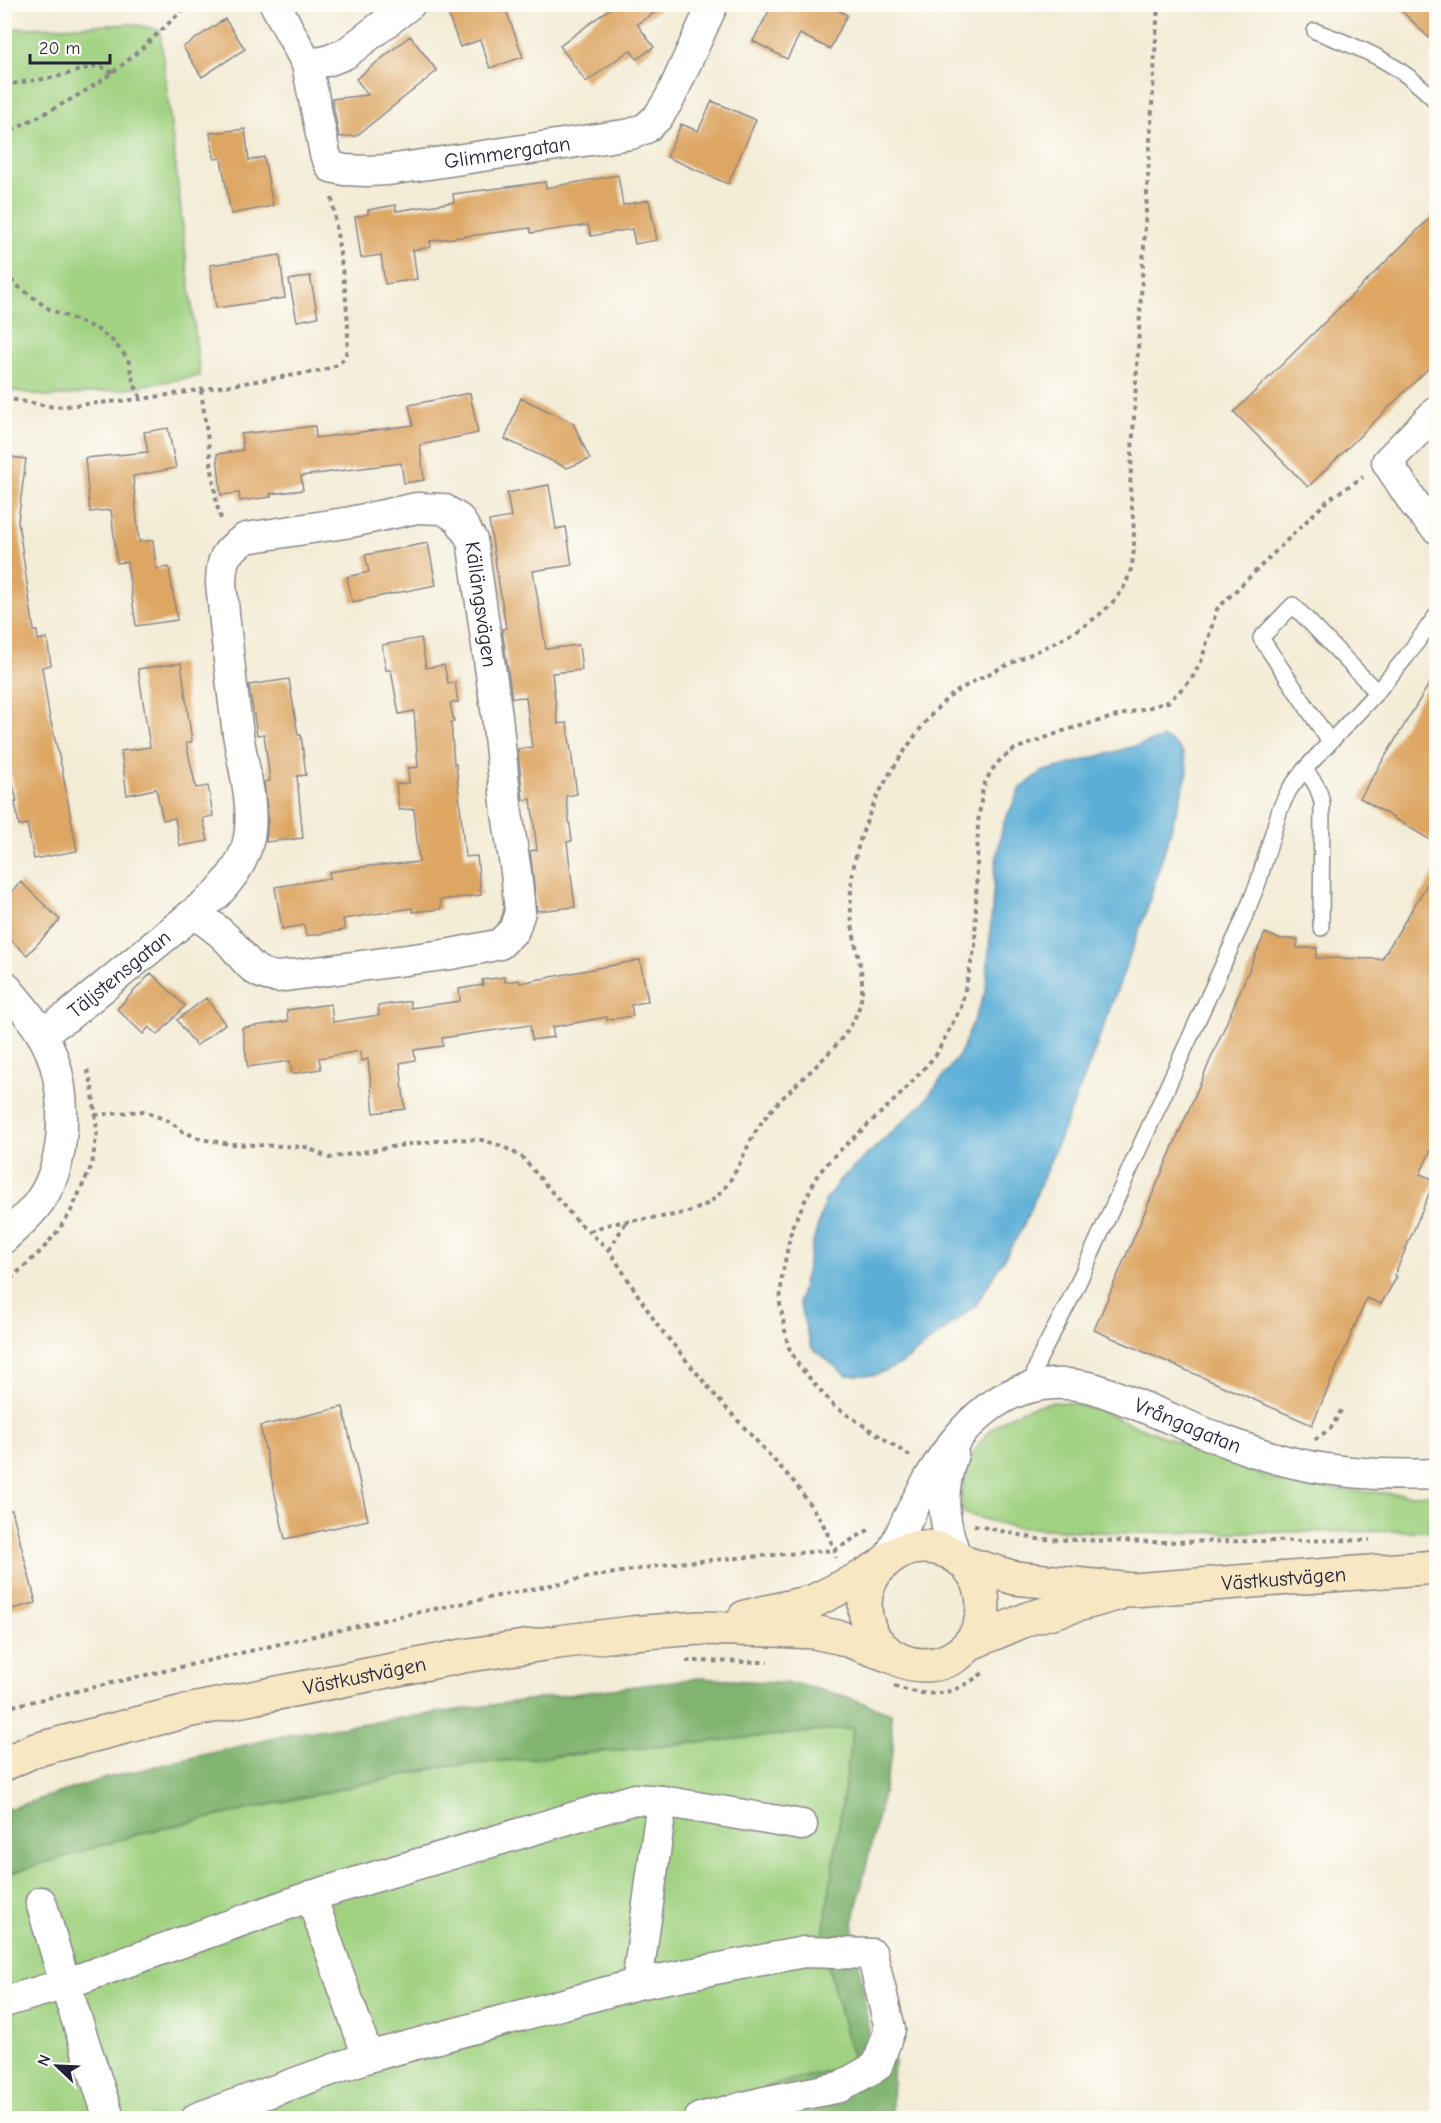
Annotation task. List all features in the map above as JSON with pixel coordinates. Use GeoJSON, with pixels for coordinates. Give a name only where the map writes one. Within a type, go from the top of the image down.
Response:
{"type":"FeatureCollection","features":[{"type":"Feature","properties":{"kind":"street"},"geometry":{"type":"LineString","coordinates":[[275,4],[307,64],[320,135],[331,167]]}},
{"type":"Feature","properties":{"kind":"street"},"geometry":{"type":"LineString","coordinates":[[307,64],[327,61],[345,54],[410,4]]}},
{"type":"Feature","properties":{"kind":"street","name":"Glimmergatan"},"geometry":{"type":"LineString","coordinates":[[331,167],[345,170],[388,170],[630,134],[646,128],[658,117],[670,98],[713,4]]}},
{"type":"Feature","properties":{"kind":"street"},"geometry":{"type":"LineString","coordinates":[[1437,412],[1387,462],[1416,506],[1437,528]]}},
{"type":"Feature","properties":{"kind":"street","name":"Källängsvägen"},"geometry":{"type":"LineString","coordinates":[[195,914],[214,926],[253,969],[265,976],[278,977],[451,954],[500,944],[514,930],[520,912],[497,716],[472,540],[459,519],[443,509],[417,508],[351,522],[246,538],[231,548]]}},
{"type":"Feature","properties":{"kind":"street"},"geometry":{"type":"LineString","coordinates":[[195,914],[234,874],[246,852],[250,831],[249,802],[238,733],[220,583],[222,562],[231,548]]}},
{"type":"Feature","properties":{"kind":"street","name":"Täljstensgatan"},"geometry":{"type":"LineString","coordinates":[[41,1033],[67,1017],[195,914]]}},
{"type":"Feature","properties":{"kind":"street"},"geometry":{"type":"LineString","coordinates":[[4,985],[41,1033],[53,1058],[62,1105],[61,1152],[47,1190],[30,1214],[4,1238]]}},
{"type":"Feature","properties":{"kind":"street","name":"Vrångagatan"},"geometry":{"type":"LineString","coordinates":[[885,1561],[940,1459],[975,1418],[994,1402],[1030,1387],[1066,1383],[1093,1388],[1281,1460],[1319,1468],[1437,1474]]}},
{"type":"Feature","properties":{"kind":"street","name":"Vrångagatan"},"geometry":{"type":"LineString","coordinates":[[959,1437],[945,1481],[943,1502],[949,1539],[961,1559]]}},
{"type":"Feature","properties":{"kind":"street","name":"Västkustvägen"},"geometry":{"type":"LineString","coordinates":[[699,1628],[814,1601],[906,1550],[926,1547],[947,1551],[961,1559],[1015,1578],[1133,1590],[1437,1567]]}},
{"type":"Feature","properties":{"kind":"street"},"geometry":{"type":"LineString","coordinates":[[961,1559],[978,1580],[983,1601],[979,1656]]}},
{"type":"Feature","properties":{"kind":"street"},"geometry":{"type":"LineString","coordinates":[[885,1561],[870,1581],[865,1609],[870,1631],[892,1671]]}},
{"type":"Feature","properties":{"kind":"street","name":"Västkustvägen"},"geometry":{"type":"LineString","coordinates":[[4,1764],[20,1752],[187,1711],[463,1656],[590,1638],[699,1628],[814,1632],[843,1638],[892,1671],[911,1665],[934,1665],[955,1657],[979,1656],[1030,1618],[1133,1590]]}},
{"type":"Feature","properties":{"kind":"street"},"geometry":{"type":"LineString","coordinates":[[4,2002],[65,1984],[311,1896],[635,1799],[662,1800],[802,1825]]}},
{"type":"Feature","properties":{"kind":"street"},"geometry":{"type":"LineString","coordinates":[[637,1984],[662,1800]]}},
{"type":"Feature","properties":{"kind":"street"},"geometry":{"type":"LineString","coordinates":[[311,1896],[368,2057]]}},
{"type":"Feature","properties":{"kind":"street"},"geometry":{"type":"LineString","coordinates":[[41,1902],[109,2118]]}},
{"type":"Feature","properties":{"kind":"street"},"geometry":{"type":"LineString","coordinates":[[197,2118],[368,2057],[637,1984],[804,1952],[872,1954],[890,2029],[877,2066],[840,2087],[700,2118]]}},
{"type":"Feature","properties":{"kind":"lane"},"geometry":{"type":"LineString","coordinates":[[1316,31],[1377,56],[1415,80],[1437,101]]}},
{"type":"Feature","properties":{"kind":"lane"},"geometry":{"type":"LineString","coordinates":[[1330,742],[1261,638],[1293,605],[1377,692]]}},
{"type":"Feature","properties":{"kind":"lane"},"geometry":{"type":"LineString","coordinates":[[1030,1387],[1039,1359],[1074,1294],[1242,923],[1258,883],[1280,809],[1289,790],[1304,770],[1377,692],[1437,616]]}},
{"type":"Feature","properties":{"kind":"lane"},"geometry":{"type":"LineString","coordinates":[[1304,770],[1314,780],[1322,803],[1321,927]]}},
{"type":"Feature","properties":{"kind":"path"},"geometry":{"type":"LineString","coordinates":[[4,134],[51,110],[112,73],[135,55],[189,4]]}},
{"type":"Feature","properties":{"kind":"path"},"geometry":{"type":"LineString","coordinates":[[590,1232],[604,1225],[689,1211],[704,1206],[718,1196],[734,1175],[749,1140],[764,1119],[841,1039],[852,1024],[860,1005],[862,972],[852,925],[850,892],[854,863],[862,833],[883,787],[907,747],[930,716],[953,694],[976,680],[1067,637],[1083,627],[1108,607],[1119,595],[1128,579],[1133,558],[1130,486],[1158,4]]}},
{"type":"Feature","properties":{"kind":"path"},"geometry":{"type":"LineString","coordinates":[[4,85],[56,76],[95,66],[106,68],[112,73]]}},
{"type":"Feature","properties":{"kind":"path"},"geometry":{"type":"LineString","coordinates":[[4,398],[54,407],[142,399],[320,371],[335,366],[344,358],[348,345],[348,323],[332,198],[331,167]]}},
{"type":"Feature","properties":{"kind":"path"},"geometry":{"type":"LineString","coordinates":[[4,274],[50,309],[97,328],[113,341],[128,359],[133,381],[142,399]]}},
{"type":"Feature","properties":{"kind":"path"},"geometry":{"type":"LineString","coordinates":[[201,390],[217,506],[231,548]]}},
{"type":"Feature","properties":{"kind":"path"},"geometry":{"type":"LineString","coordinates":[[916,1459],[834,1406],[799,1366],[788,1346],[780,1304],[782,1276],[792,1227],[818,1174],[835,1155],[899,1096],[936,1055],[961,1007],[975,946],[978,822],[983,787],[991,771],[1001,759],[1015,749],[1066,730],[1168,702],[1191,680],[1201,662],[1217,609],[1329,499],[1387,462]]}},
{"type":"Feature","properties":{"kind":"path"},"geometry":{"type":"LineString","coordinates":[[95,1115],[143,1111],[170,1121],[182,1131],[201,1139],[230,1144],[306,1147],[329,1158],[409,1144],[456,1139],[482,1140],[502,1146],[522,1157],[574,1218],[609,1250],[658,1326],[719,1400],[795,1483],[822,1522],[835,1550],[839,1589]]}},
{"type":"Feature","properties":{"kind":"path"},"geometry":{"type":"LineString","coordinates":[[609,1250],[627,1221]]}},
{"type":"Feature","properties":{"kind":"path"},"geometry":{"type":"LineString","coordinates":[[4,1708],[396,1617],[590,1577],[676,1563],[835,1550],[878,1524],[887,1514],[908,1520]]}},
{"type":"Feature","properties":{"kind":"path"},"geometry":{"type":"LineString","coordinates":[[945,1521],[961,1521],[1038,1539],[1078,1543],[1381,1540]]}},
{"type":"Feature","properties":{"kind":"path"},"geometry":{"type":"LineString","coordinates":[[892,1671],[913,1693],[935,1694],[954,1691],[970,1683],[979,1656]]}},
{"type":"Feature","properties":{"kind":"path"},"geometry":{"type":"LineString","coordinates":[[681,1661],[773,1662]]}},
{"type":"Feature","properties":{"kind":"green space"},"geometry":{"type":"Polygon","coordinates":[[[132,24],[160,30],[200,376],[117,390],[50,397],[5,389],[5,29],[132,24]]]}},
{"type":"Feature","properties":{"kind":"green space"},"geometry":{"type":"Polygon","coordinates":[[[1051,1402],[1089,1407],[1243,1468],[1305,1487],[1410,1495],[1436,1494],[1436,1531],[1115,1533],[1013,1527],[965,1514],[961,1498],[967,1469],[982,1440],[992,1429],[1018,1412],[1051,1402]]]}},
{"type":"Feature","properties":{"kind":"green space"},"geometry":{"type":"Polygon","coordinates":[[[698,1678],[796,1684],[845,1696],[891,1713],[893,1750],[853,1923],[870,2038],[894,2060],[891,2118],[770,2118],[765,2087],[854,2064],[822,1943],[853,1728],[440,1767],[146,1832],[5,1875],[5,1810],[103,1779],[291,1734],[698,1678]]]}},
{"type":"Feature","properties":{"kind":"green space"},"geometry":{"type":"Polygon","coordinates":[[[853,1728],[822,1943],[854,2064],[766,2087],[770,2118],[12,2118],[4,2109],[4,1875],[146,1832],[441,1767],[853,1728]]]}},
{"type":"Feature","properties":{"kind":"water"},"geometry":{"type":"Polygon","coordinates":[[[1164,738],[1181,751],[1188,772],[1146,912],[1084,1079],[1022,1229],[976,1305],[901,1364],[875,1375],[846,1375],[811,1347],[799,1302],[812,1246],[825,1201],[839,1181],[923,1103],[960,1054],[986,990],[995,868],[1003,824],[1021,788],[1042,772],[1164,738]]]}},
{"type":"Feature","properties":{"kind":"building"},"geometry":{"type":"Polygon","coordinates":[[[466,4],[504,4],[523,57],[490,68],[480,40],[460,47],[447,11],[466,4]]]}},
{"type":"Feature","properties":{"kind":"building"},"geometry":{"type":"Polygon","coordinates":[[[616,4],[668,4],[637,24],[654,47],[637,59],[630,50],[586,82],[560,46],[616,4]]]}},
{"type":"Feature","properties":{"kind":"building"},"geometry":{"type":"Polygon","coordinates":[[[773,4],[827,4],[847,15],[830,49],[800,34],[787,59],[753,41],[773,4]]]}},
{"type":"Feature","properties":{"kind":"building"},"geometry":{"type":"Polygon","coordinates":[[[1395,4],[1437,4],[1437,46],[1395,4]]]}},
{"type":"Feature","properties":{"kind":"building"},"geometry":{"type":"Polygon","coordinates":[[[225,19],[245,49],[202,77],[183,47],[225,19]]]}},
{"type":"Feature","properties":{"kind":"building"},"geometry":{"type":"Polygon","coordinates":[[[410,36],[437,71],[356,136],[339,137],[332,99],[368,95],[356,79],[410,36]]]}},
{"type":"Feature","properties":{"kind":"building"},"geometry":{"type":"Polygon","coordinates":[[[712,101],[756,120],[728,184],[667,157],[681,124],[698,131],[712,101]]]}},
{"type":"Feature","properties":{"kind":"building"},"geometry":{"type":"Polygon","coordinates":[[[245,129],[249,160],[264,157],[273,206],[231,214],[221,158],[214,159],[210,133],[245,129]]]}},
{"type":"Feature","properties":{"kind":"building"},"geometry":{"type":"Polygon","coordinates":[[[618,175],[623,205],[649,200],[657,240],[635,244],[632,229],[591,236],[588,225],[531,233],[530,228],[430,241],[431,247],[413,250],[417,279],[385,284],[381,255],[361,258],[355,217],[368,214],[368,210],[396,205],[396,211],[454,202],[453,194],[545,182],[546,188],[618,175]]]}},
{"type":"Feature","properties":{"kind":"building"},"geometry":{"type":"Polygon","coordinates":[[[1437,211],[1437,360],[1308,487],[1234,412],[1437,211]]]}},
{"type":"Feature","properties":{"kind":"building"},"geometry":{"type":"Polygon","coordinates":[[[280,255],[285,298],[216,308],[210,265],[280,255]]]}},
{"type":"Feature","properties":{"kind":"building"},"geometry":{"type":"Polygon","coordinates":[[[310,276],[318,317],[297,321],[289,280],[310,276]]]}},
{"type":"Feature","properties":{"kind":"building"},"geometry":{"type":"Polygon","coordinates":[[[470,393],[478,433],[420,445],[424,480],[404,483],[401,463],[301,476],[303,490],[270,494],[271,497],[240,501],[239,493],[221,495],[217,454],[243,450],[241,434],[315,426],[316,438],[413,425],[409,405],[470,393]]]}},
{"type":"Feature","properties":{"kind":"building"},"geometry":{"type":"Polygon","coordinates":[[[521,398],[573,423],[590,459],[567,468],[505,439],[521,398]]]}},
{"type":"Feature","properties":{"kind":"building"},"geometry":{"type":"Polygon","coordinates":[[[168,428],[176,468],[133,476],[139,542],[153,540],[156,569],[169,567],[177,620],[136,626],[127,562],[117,563],[111,510],[90,512],[85,458],[148,452],[144,432],[168,428]]]}},
{"type":"Feature","properties":{"kind":"building"},"geometry":{"type":"Polygon","coordinates":[[[4,456],[26,459],[18,521],[34,631],[37,631],[38,640],[47,638],[51,665],[42,667],[49,714],[77,851],[34,859],[27,824],[19,826],[15,802],[17,802],[4,747],[4,456]]]}},
{"type":"Feature","properties":{"kind":"building"},"geometry":{"type":"Polygon","coordinates":[[[549,485],[556,529],[566,527],[572,565],[533,571],[546,649],[579,645],[582,670],[552,673],[558,724],[567,723],[577,794],[566,796],[572,841],[567,842],[575,907],[537,911],[530,851],[537,850],[531,799],[523,800],[518,749],[532,747],[526,697],[512,698],[502,629],[506,628],[489,521],[511,517],[507,493],[549,485]]]}},
{"type":"Feature","properties":{"kind":"building"},"geometry":{"type":"Polygon","coordinates":[[[428,543],[436,585],[352,602],[347,577],[369,572],[365,555],[428,543]]]}},
{"type":"Feature","properties":{"kind":"building"},"geometry":{"type":"Polygon","coordinates":[[[421,638],[426,668],[444,665],[448,683],[455,682],[458,702],[450,703],[454,722],[451,722],[465,857],[477,856],[481,895],[440,900],[441,909],[413,912],[412,908],[343,919],[345,930],[306,936],[304,925],[282,929],[275,887],[330,878],[329,872],[419,862],[414,809],[399,810],[396,784],[409,783],[408,768],[418,767],[414,711],[399,714],[391,670],[386,670],[382,645],[421,638]]]}},
{"type":"Feature","properties":{"kind":"building"},"geometry":{"type":"Polygon","coordinates":[[[181,663],[192,742],[186,743],[196,788],[208,786],[213,816],[203,818],[208,841],[180,846],[175,818],[163,820],[156,789],[127,795],[121,751],[150,747],[138,669],[181,663]]]}},
{"type":"Feature","properties":{"kind":"building"},"geometry":{"type":"Polygon","coordinates":[[[1437,671],[1437,844],[1360,798],[1437,671]]]}},
{"type":"Feature","properties":{"kind":"building"},"geometry":{"type":"Polygon","coordinates":[[[289,679],[298,735],[301,735],[306,775],[297,776],[303,838],[266,842],[268,817],[264,782],[270,781],[264,734],[257,735],[249,685],[289,679]]]}},
{"type":"Feature","properties":{"kind":"building"},"geometry":{"type":"Polygon","coordinates":[[[1437,868],[1437,1137],[1420,1174],[1435,1180],[1394,1276],[1397,1277],[1381,1304],[1367,1298],[1312,1425],[1094,1330],[1265,933],[1279,939],[1298,939],[1297,948],[1317,948],[1316,958],[1382,959],[1437,868]]]}},
{"type":"Feature","properties":{"kind":"building"},"geometry":{"type":"Polygon","coordinates":[[[21,882],[60,920],[27,955],[4,934],[4,899],[21,882]]]}},
{"type":"Feature","properties":{"kind":"building"},"geometry":{"type":"Polygon","coordinates":[[[640,960],[648,1001],[631,1005],[633,1016],[607,1020],[607,1017],[552,1027],[554,1037],[532,1040],[530,1025],[442,1038],[443,1046],[414,1050],[415,1060],[400,1063],[405,1109],[374,1113],[368,1059],[361,1061],[360,1051],[319,1058],[321,1069],[292,1074],[290,1061],[248,1067],[242,1028],[288,1021],[287,1010],[331,1004],[333,1022],[379,1015],[378,1006],[410,1001],[411,1008],[460,1001],[459,989],[483,985],[482,980],[504,977],[505,982],[519,980],[520,983],[640,960]]]}},
{"type":"Feature","properties":{"kind":"building"},"geometry":{"type":"Polygon","coordinates":[[[151,973],[185,1006],[158,1035],[149,1027],[143,1034],[117,1009],[151,973]]]}},
{"type":"Feature","properties":{"kind":"building"},"geometry":{"type":"Polygon","coordinates":[[[206,998],[225,1024],[196,1046],[177,1020],[206,998]]]}},
{"type":"Feature","properties":{"kind":"building"},"geometry":{"type":"Polygon","coordinates":[[[343,1407],[368,1520],[285,1539],[260,1426],[343,1407]]]}},
{"type":"Feature","properties":{"kind":"building"},"geometry":{"type":"Polygon","coordinates":[[[12,1510],[36,1603],[4,1611],[4,1511],[12,1510]]]}}]}
